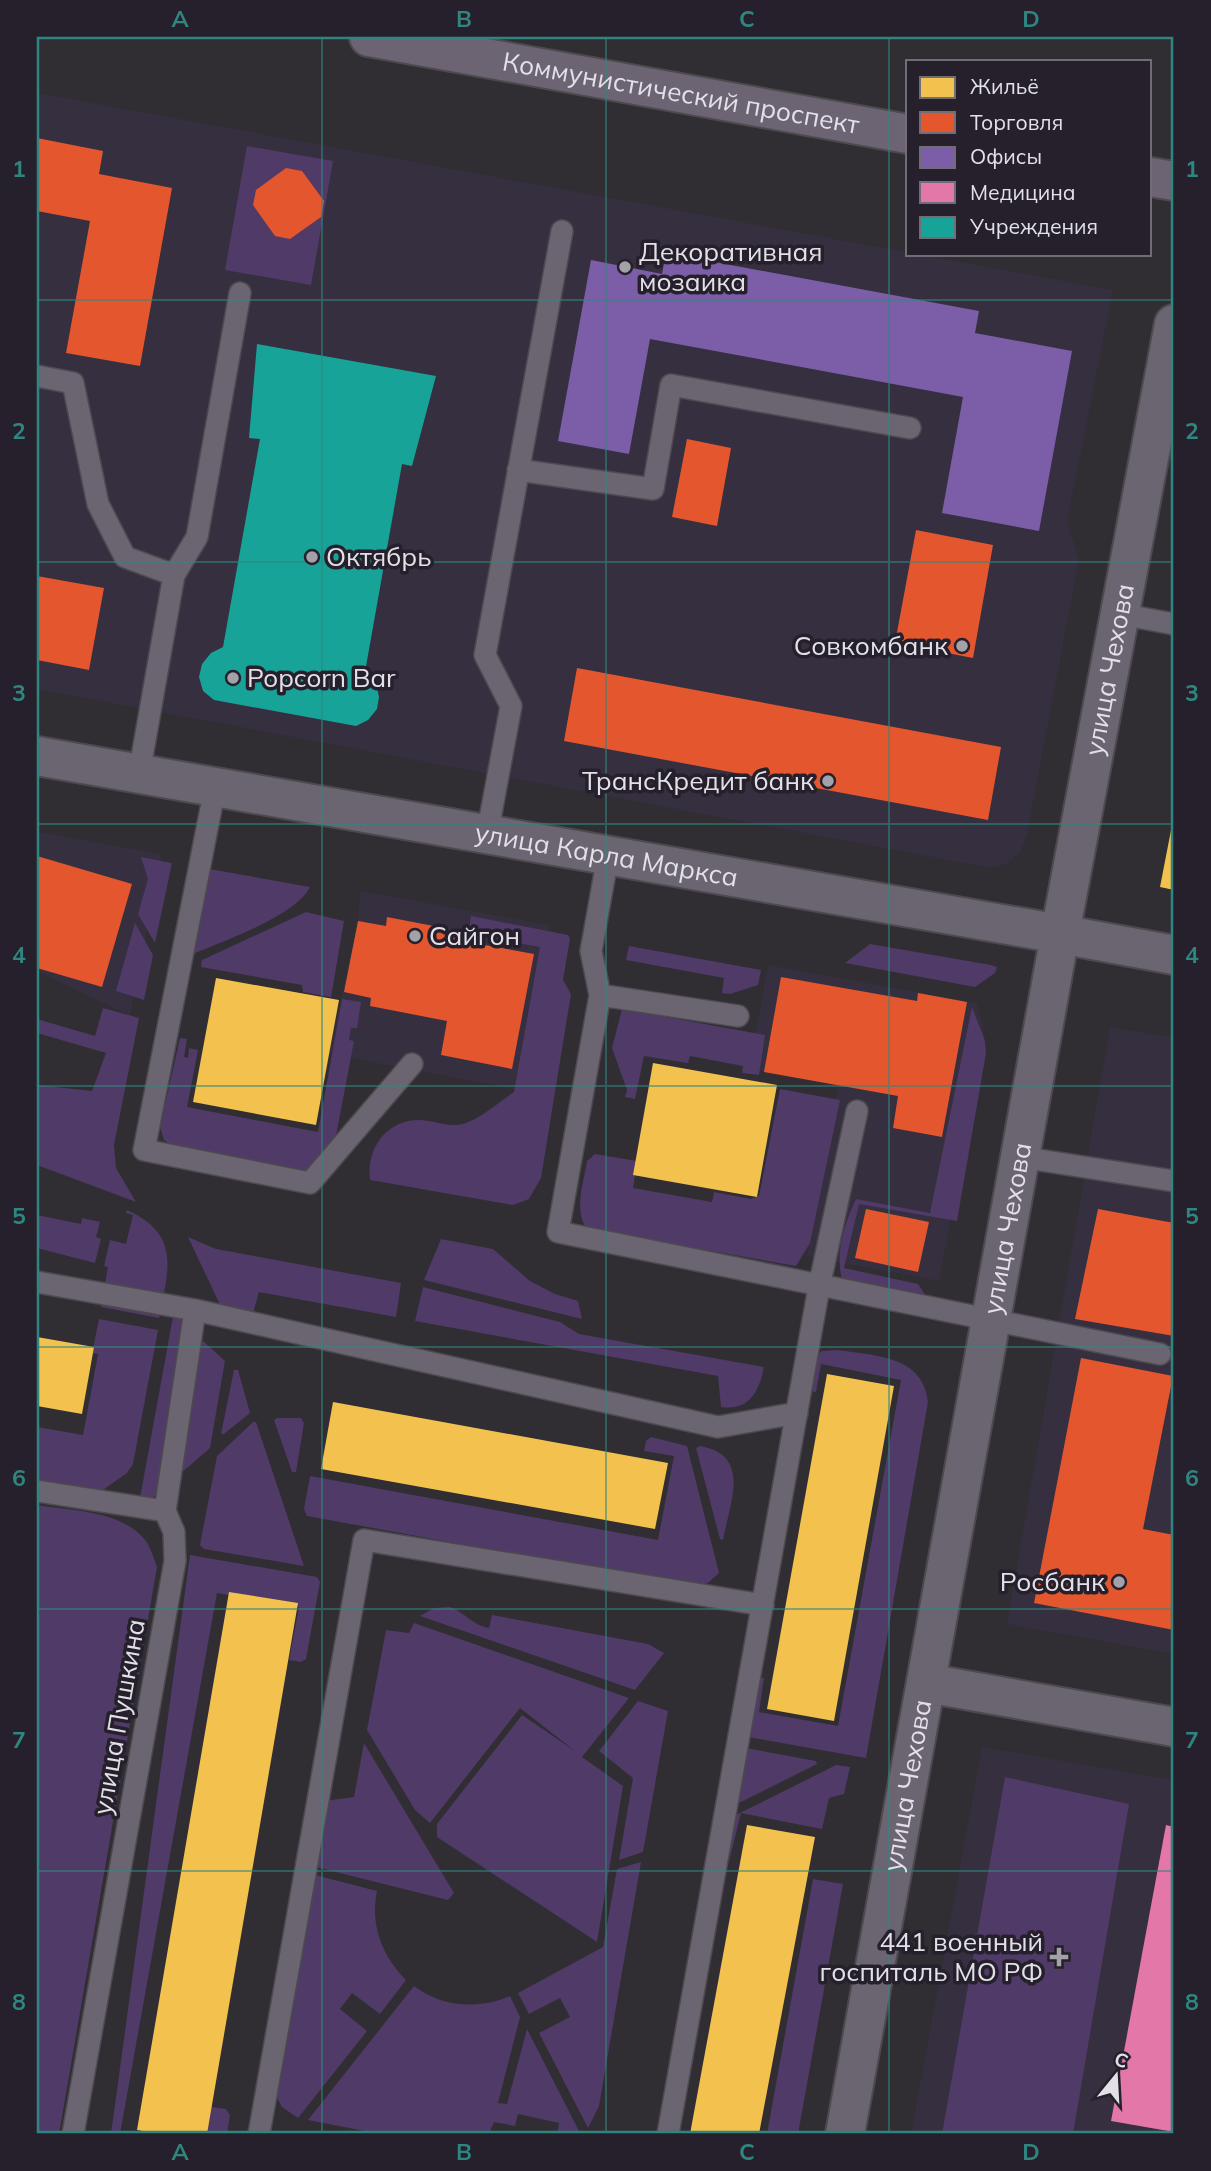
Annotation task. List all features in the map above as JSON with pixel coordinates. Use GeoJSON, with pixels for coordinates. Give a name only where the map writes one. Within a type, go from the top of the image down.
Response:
{"type":"FeatureCollection","features":[{"type":"Feature","properties":{"kind":"main road","name":"Коммунистический проспект"},"geometry":{"type":"LineString","coordinates":[[369,37],[906,134]]}},
{"type":"Feature","properties":{"kind":"main road"},"geometry":{"type":"LineString","coordinates":[[1152,177],[1174,181]]}},
{"type":"Feature","properties":{"kind":"street","name":"улица Чехова"},"geometry":{"type":"LineString","coordinates":[[845,2134],[1060,934],[1174,324]]}},
{"type":"Feature","properties":{"kind":"street","name":"улица Карла Маркса"},"geometry":{"type":"LineString","coordinates":[[37,756],[1174,955]]}},
{"type":"Feature","properties":{"kind":"street"},"geometry":{"type":"LineString","coordinates":[[926,1683],[1174,1727]]}},
{"type":"Feature","properties":{"kind":"lane"},"geometry":{"type":"LineString","coordinates":[[487,835],[511,706],[485,655],[562,231]]}},
{"type":"Feature","properties":{"kind":"lane"},"geometry":{"type":"LineString","coordinates":[[139,774],[174,575],[197,537],[240,293]]}},
{"type":"Feature","properties":{"kind":"lane"},"geometry":{"type":"LineString","coordinates":[[37,376],[73,383],[98,504],[125,557],[174,575]]}},
{"type":"Feature","properties":{"kind":"lane"},"geometry":{"type":"LineString","coordinates":[[518,470],[653,489],[671,385],[910,428]]}},
{"type":"Feature","properties":{"kind":"lane"},"geometry":{"type":"LineString","coordinates":[[1120,614],[1174,624]]}},
{"type":"Feature","properties":{"kind":"lane"},"geometry":{"type":"LineString","coordinates":[[215,788],[144,1150],[310,1183],[411,1064]]}},
{"type":"Feature","properties":{"kind":"lane"},"geometry":{"type":"LineString","coordinates":[[608,856],[592,951],[600,995],[558,1233],[1160,1354]]}},
{"type":"Feature","properties":{"kind":"lane"},"geometry":{"type":"LineString","coordinates":[[600,995],[738,1016]]}},
{"type":"Feature","properties":{"kind":"lane"},"geometry":{"type":"LineString","coordinates":[[668,2134],[819,1287],[857,1111]]}},
{"type":"Feature","properties":{"kind":"lane"},"geometry":{"type":"LineString","coordinates":[[1020,1157],[1174,1181]]}},
{"type":"Feature","properties":{"kind":"lane"},"geometry":{"type":"LineString","coordinates":[[37,1282],[195,1310],[718,1427],[797,1413]]}},
{"type":"Feature","properties":{"kind":"lane","name":"улица Пушкина"},"geometry":{"type":"LineString","coordinates":[[73,2134],[175,1561],[174,1532],[165,1511],[195,1310]]}},
{"type":"Feature","properties":{"kind":"lane"},"geometry":{"type":"LineString","coordinates":[[37,1491],[165,1511]]}},
{"type":"Feature","properties":{"kind":"lane"},"geometry":{"type":"LineString","coordinates":[[259,2134],[364,1541],[763,1605]]}},
{"type":"Feature","properties":{"kind":"shaded area"},"geometry":{"type":"Polygon","coordinates":[[[37,93],[906,252],[906,256],[927,256],[1113,290],[1067,521],[1079,559],[1027,834],[1021,851],[1008,863],[991,868],[37,689],[37,93]]]}},
{"type":"Feature","properties":{"kind":"shaded area"},"geometry":{"type":"Polygon","coordinates":[[[247,146],[333,161],[311,285],[225,270],[247,146]]]}},
{"type":"Feature","properties":{"kind":"shaded area"},"geometry":{"type":"Polygon","coordinates":[[[37,832],[162,854],[130,1016],[37,971],[37,832]]]}},
{"type":"Feature","properties":{"kind":"shaded area"},"geometry":{"type":"Polygon","coordinates":[[[141,857],[172,863],[155,943],[138,914],[148,879],[141,857]]]}},
{"type":"Feature","properties":{"kind":"shaded area"},"geometry":{"type":"Polygon","coordinates":[[[204,868],[310,887],[302,898],[273,919],[186,957],[204,868]]]}},
{"type":"Feature","properties":{"kind":"shaded area"},"geometry":{"type":"Polygon","coordinates":[[[360,891],[550,925],[520,1090],[329,1054],[358,921],[360,891]]]}},
{"type":"Feature","properties":{"kind":"shaded area"},"geometry":{"type":"Polygon","coordinates":[[[306,912],[344,921],[331,997],[303,992],[302,985],[201,967],[202,960],[306,912]]]}},
{"type":"Feature","properties":{"kind":"shaded area"},"geometry":{"type":"Polygon","coordinates":[[[471,916],[568,935],[570,939],[563,980],[571,994],[541,1178],[529,1199],[513,1205],[370,1180],[371,1158],[375,1147],[388,1131],[397,1125],[419,1120],[463,1124],[483,1114],[514,1092],[540,947],[468,934],[471,916]]]}},
{"type":"Feature","properties":{"kind":"shaded area"},"geometry":{"type":"Polygon","coordinates":[[[135,923],[153,955],[144,1000],[116,991],[135,923]]]}},
{"type":"Feature","properties":{"kind":"shaded area"},"geometry":{"type":"Polygon","coordinates":[[[870,944],[997,967],[995,973],[975,987],[845,963],[870,944]]]}},
{"type":"Feature","properties":{"kind":"shaded area"},"geometry":{"type":"Polygon","coordinates":[[[629,946],[761,970],[758,985],[730,994],[722,993],[724,978],[626,960],[629,946]]]}},
{"type":"Feature","properties":{"kind":"shaded area"},"geometry":{"type":"Polygon","coordinates":[[[768,965],[977,1003],[985,1038],[939,1281],[807,1256],[838,1086],[749,1068],[768,965]]]}},
{"type":"Feature","properties":{"kind":"shaded area"},"geometry":{"type":"Polygon","coordinates":[[[342,999],[361,1002],[357,1028],[351,1028],[349,1040],[354,1041],[332,1157],[321,1173],[173,1146],[164,1140],[160,1127],[180,1038],[187,1039],[184,1057],[188,1058],[189,1048],[198,1050],[187,1107],[318,1132],[342,999]]]}},
{"type":"Feature","properties":{"kind":"shaded area"},"geometry":{"type":"Polygon","coordinates":[[[972,1007],[985,1041],[986,1053],[957,1221],[859,1204],[844,1268],[918,1284],[928,1299],[842,1280],[842,1239],[856,1199],[930,1213],[972,1007]]]}},
{"type":"Feature","properties":{"kind":"shaded area"},"geometry":{"type":"Polygon","coordinates":[[[103,1008],[139,1018],[114,1145],[116,1168],[136,1202],[37,1165],[37,1085],[92,1091],[106,1053],[37,1033],[37,1019],[95,1036],[103,1008]]]}},
{"type":"Feature","properties":{"kind":"shaded area"},"geometry":{"type":"Polygon","coordinates":[[[622,1009],[765,1035],[759,1075],[742,1073],[743,1066],[690,1056],[688,1063],[644,1056],[635,1099],[625,1097],[627,1090],[612,1048],[622,1009]]]}},
{"type":"Feature","properties":{"kind":"shaded area"},"geometry":{"type":"Polygon","coordinates":[[[1110,1027],[1174,1038],[1174,1654],[1007,1624],[1110,1027]]]}},
{"type":"Feature","properties":{"kind":"shaded area"},"geometry":{"type":"Polygon","coordinates":[[[780,1089],[840,1100],[810,1243],[796,1266],[587,1229],[580,1205],[587,1161],[595,1154],[637,1161],[633,1188],[712,1202],[714,1192],[751,1199],[759,1196],[780,1089]]]}},
{"type":"Feature","properties":{"kind":"shaded area"},"geometry":{"type":"Polygon","coordinates":[[[127,1210],[145,1220],[164,1243],[167,1255],[166,1284],[159,1318],[101,1307],[108,1267],[104,1266],[110,1240],[126,1244],[133,1215],[126,1213],[127,1210]]]}},
{"type":"Feature","properties":{"kind":"shaded area"},"geometry":{"type":"Polygon","coordinates":[[[37,1215],[81,1224],[82,1218],[100,1222],[96,1237],[101,1239],[95,1263],[37,1248],[37,1215]]]}},
{"type":"Feature","properties":{"kind":"shaded area"},"geometry":{"type":"Polygon","coordinates":[[[188,1237],[216,1249],[401,1283],[396,1317],[259,1292],[252,1316],[223,1311],[188,1237]]]}},
{"type":"Feature","properties":{"kind":"shaded area"},"geometry":{"type":"Polygon","coordinates":[[[441,1239],[493,1249],[530,1281],[555,1294],[578,1301],[582,1319],[424,1280],[441,1239]]]}},
{"type":"Feature","properties":{"kind":"shaded area"},"geometry":{"type":"Polygon","coordinates":[[[423,1287],[560,1322],[579,1334],[764,1367],[762,1376],[756,1392],[746,1403],[721,1407],[718,1376],[415,1321],[423,1287]]]}},
{"type":"Feature","properties":{"kind":"shaded area"},"geometry":{"type":"Polygon","coordinates":[[[176,1300],[192,1331],[225,1361],[210,1448],[150,1500],[140,1498],[176,1300]]]}},
{"type":"Feature","properties":{"kind":"shaded area"},"geometry":{"type":"Polygon","coordinates":[[[99,1319],[158,1330],[133,1464],[127,1473],[100,1492],[37,1490],[37,1427],[83,1435],[98,1354],[92,1353],[99,1319]]]}},
{"type":"Feature","properties":{"kind":"shaded area"},"geometry":{"type":"Polygon","coordinates":[[[838,1350],[881,1357],[907,1366],[917,1375],[924,1387],[928,1402],[866,1758],[743,1736],[749,1675],[764,1678],[759,1712],[838,1726],[901,1380],[821,1364],[816,1392],[805,1390],[807,1363],[822,1351],[838,1350]]]}},
{"type":"Feature","properties":{"kind":"shaded area"},"geometry":{"type":"Polygon","coordinates":[[[234,1370],[238,1370],[250,1413],[221,1434],[234,1370]]]}},
{"type":"Feature","properties":{"kind":"shaded area"},"geometry":{"type":"Polygon","coordinates":[[[301,1418],[304,1423],[296,1472],[292,1472],[274,1420],[301,1418]]]}},
{"type":"Feature","properties":{"kind":"shaded area"},"geometry":{"type":"Polygon","coordinates":[[[256,1422],[304,1566],[204,1549],[200,1545],[217,1456],[256,1422]]]}},
{"type":"Feature","properties":{"kind":"shaded area"},"geometry":{"type":"Polygon","coordinates":[[[651,1437],[687,1446],[719,1573],[708,1583],[692,1586],[307,1516],[304,1509],[310,1476],[658,1540],[674,1456],[644,1451],[646,1441],[651,1437]]]}},
{"type":"Feature","properties":{"kind":"shaded area"},"geometry":{"type":"Polygon","coordinates":[[[700,1446],[716,1451],[727,1459],[732,1470],[733,1496],[723,1540],[720,1539],[696,1448],[700,1446]]]}},
{"type":"Feature","properties":{"kind":"shaded area"},"geometry":{"type":"Polygon","coordinates":[[[37,1505],[96,1514],[124,1523],[146,1541],[157,1567],[59,2134],[37,2134],[37,1505]]]}},
{"type":"Feature","properties":{"kind":"shaded area"},"geometry":{"type":"Polygon","coordinates":[[[190,1555],[317,1577],[320,1582],[306,1659],[301,1662],[289,1660],[299,1607],[217,1593],[120,2134],[111,2134],[190,1555]]]}},
{"type":"Feature","properties":{"kind":"shaded area"},"geometry":{"type":"Polygon","coordinates":[[[450,1607],[489,1628],[492,1615],[648,1644],[664,1653],[635,1690],[420,1616],[434,1608],[450,1607]]]}},
{"type":"Feature","properties":{"kind":"shaded area"},"geometry":{"type":"Polygon","coordinates":[[[414,1623],[629,1698],[582,1757],[623,1786],[597,1942],[437,1837],[437,1824],[522,1715],[575,1751],[520,1708],[430,1823],[415,1810],[367,1730],[386,1630],[409,1633],[414,1623]]]}},
{"type":"Feature","properties":{"kind":"shaded area"},"geometry":{"type":"Polygon","coordinates":[[[638,1701],[668,1711],[643,1852],[619,1860],[633,1778],[599,1751],[638,1701]]]}},
{"type":"Feature","properties":{"kind":"shaded area"},"geometry":{"type":"Polygon","coordinates":[[[364,1743],[454,1893],[448,1900],[312,1866],[324,1801],[354,1797],[364,1743]]]}},
{"type":"Feature","properties":{"kind":"shaded area"},"geometry":{"type":"Polygon","coordinates":[[[741,1747],[816,1761],[817,1764],[729,1808],[741,1747]]]}},
{"type":"Feature","properties":{"kind":"shaded area","name":"441 военный госпиталь МО РФ"},"geometry":{"type":"Polygon","coordinates":[[[982,1747],[1174,1780],[1174,2134],[911,2134],[982,1747]]]}},
{"type":"Feature","properties":{"kind":"shaded area"},"geometry":{"type":"Polygon","coordinates":[[[836,1765],[850,1767],[844,1794],[829,1798],[822,1829],[741,1813],[729,1861],[720,1860],[724,1821],[836,1765]]]}},
{"type":"Feature","properties":{"kind":"shaded area"},"geometry":{"type":"Polygon","coordinates":[[[1005,1777],[1129,1804],[1073,2134],[942,2134],[1005,1777]]]}},
{"type":"Feature","properties":{"kind":"shaded area"},"geometry":{"type":"Polygon","coordinates":[[[641,1862],[599,2106],[588,2128],[539,2033],[570,2017],[560,1998],[529,2014],[518,1993],[603,1947],[617,1869],[641,1862]]]}},
{"type":"Feature","properties":{"kind":"shaded area"},"geometry":{"type":"Polygon","coordinates":[[[311,1874],[377,1891],[375,1916],[380,1939],[390,1961],[406,1980],[380,2014],[352,1993],[340,2009],[367,2031],[298,2118],[282,2107],[275,2094],[311,1874]]]}},
{"type":"Feature","properties":{"kind":"shaded area"},"geometry":{"type":"Polygon","coordinates":[[[813,1879],[843,1884],[798,2134],[767,2134],[813,1879]]]}},
{"type":"Feature","properties":{"kind":"shaded area"},"geometry":{"type":"Polygon","coordinates":[[[414,1986],[436,1998],[460,2004],[473,2005],[510,1996],[520,2017],[498,2103],[507,2104],[527,2029],[579,2131],[557,2134],[559,2123],[518,2114],[515,2126],[494,2122],[489,2134],[380,2134],[308,2120],[414,1986]]]}},
{"type":"Feature","properties":{"kind":"shaded area"},"geometry":{"type":"Polygon","coordinates":[[[211,2107],[226,2109],[230,2115],[227,2134],[206,2134],[211,2107]]]}},
{"type":"Feature","properties":{"kind":"building: Жильё"},"geometry":{"type":"Polygon","coordinates":[[[1174,820],[1174,890],[1160,887],[1174,820]]]}},
{"type":"Feature","properties":{"kind":"building: Жильё"},"geometry":{"type":"Polygon","coordinates":[[[216,978],[339,1000],[316,1125],[193,1102],[216,978]]]}},
{"type":"Feature","properties":{"kind":"building: Жильё"},"geometry":{"type":"Polygon","coordinates":[[[653,1063],[777,1085],[757,1197],[633,1175],[653,1063]]]}},
{"type":"Feature","properties":{"kind":"building: Жильё"},"geometry":{"type":"Polygon","coordinates":[[[37,1337],[94,1347],[82,1414],[37,1406],[37,1337]]]}},
{"type":"Feature","properties":{"kind":"building: Жильё"},"geometry":{"type":"Polygon","coordinates":[[[827,1374],[894,1386],[834,1721],[767,1709],[827,1374]]]}},
{"type":"Feature","properties":{"kind":"building: Жильё"},"geometry":{"type":"Polygon","coordinates":[[[333,1402],[668,1463],[655,1529],[321,1469],[333,1402]]]}},
{"type":"Feature","properties":{"kind":"building: Жильё"},"geometry":{"type":"Polygon","coordinates":[[[229,1592],[298,1603],[207,2134],[160,2134],[137,2130],[229,1592]]]}},
{"type":"Feature","properties":{"kind":"building: Жильё"},"geometry":{"type":"Polygon","coordinates":[[[747,1825],[815,1837],[759,2134],[690,2134],[747,1825]]]}},
{"type":"Feature","properties":{"kind":"building: Торговля"},"geometry":{"type":"Polygon","coordinates":[[[37,138],[103,151],[99,174],[172,188],[140,366],[66,353],[90,221],[37,211],[37,138]]]}},
{"type":"Feature","properties":{"kind":"building: Торговля"},"geometry":{"type":"Polygon","coordinates":[[[286,168],[302,171],[324,201],[321,217],[290,239],[275,236],[253,205],[256,190],[286,168]]]}},
{"type":"Feature","properties":{"kind":"building: Торговля"},"geometry":{"type":"Polygon","coordinates":[[[687,439],[731,448],[717,526],[672,517],[687,439]]]}},
{"type":"Feature","properties":{"kind":"building: Торговля"},"geometry":{"type":"Polygon","coordinates":[[[916,530],[993,545],[973,658],[895,643],[916,530]]]}},
{"type":"Feature","properties":{"kind":"building: Торговля"},"geometry":{"type":"Polygon","coordinates":[[[37,576],[104,588],[89,670],[37,660],[37,576]]]}},
{"type":"Feature","properties":{"kind":"building: Торговля"},"geometry":{"type":"Polygon","coordinates":[[[577,668],[1001,747],[988,820],[564,741],[577,668]]]}},
{"type":"Feature","properties":{"kind":"building: Торговля"},"geometry":{"type":"Polygon","coordinates":[[[37,856],[132,884],[102,987],[37,968],[37,856]]]}},
{"type":"Feature","properties":{"kind":"building: Торговля"},"geometry":{"type":"Polygon","coordinates":[[[387,917],[465,932],[463,941],[534,954],[512,1069],[441,1055],[447,1021],[370,1006],[371,998],[344,992],[358,921],[386,926],[387,917]]]}},
{"type":"Feature","properties":{"kind":"building: Торговля"},"geometry":{"type":"Polygon","coordinates":[[[781,977],[917,1001],[918,993],[967,1002],[942,1137],[893,1128],[898,1096],[764,1072],[781,977]]]}},
{"type":"Feature","properties":{"kind":"building: Торговля"},"geometry":{"type":"Polygon","coordinates":[[[866,1209],[929,1222],[918,1272],[855,1258],[866,1209]]]}},
{"type":"Feature","properties":{"kind":"building: Торговля"},"geometry":{"type":"Polygon","coordinates":[[[1098,1209],[1174,1223],[1174,1336],[1075,1319],[1098,1209]]]}},
{"type":"Feature","properties":{"kind":"building: Торговля"},"geometry":{"type":"Polygon","coordinates":[[[1081,1358],[1173,1376],[1143,1529],[1174,1535],[1174,1630],[1034,1603],[1081,1358]]]}},
{"type":"Feature","properties":{"kind":"building: Офисы"},"geometry":{"type":"Polygon","coordinates":[[[666,253],[979,311],[975,333],[1072,351],[1039,531],[942,513],[963,397],[650,339],[629,454],[558,441],[591,260],[662,274],[666,253]]]}},
{"type":"Feature","properties":{"kind":"building: Медицина"},"geometry":{"type":"Polygon","coordinates":[[[1166,1825],[1174,1827],[1174,2132],[1111,2121],[1166,1825]]]}},
{"type":"Feature","properties":{"kind":"building: Учреждения","name":"Октябрь"},"geometry":{"type":"Polygon","coordinates":[[[257,344],[436,376],[412,466],[402,464],[365,672],[376,683],[379,697],[377,709],[368,720],[356,726],[214,700],[203,691],[199,677],[202,664],[211,653],[223,647],[260,439],[249,438],[257,344]]]}},
{"type":"Feature","properties":{"kind":"place","name":"Декоративная мозаика"},"geometry":{"type":"Point","coordinates":[625,267]}},
{"type":"Feature","properties":{"kind":"place","name":"Октябрь"},"geometry":{"type":"Point","coordinates":[312,557]}},
{"type":"Feature","properties":{"kind":"place","name":"Совкомбанк"},"geometry":{"type":"Point","coordinates":[962,646]}},
{"type":"Feature","properties":{"kind":"place","name":"Popcorn Bar"},"geometry":{"type":"Point","coordinates":[233,678]}},
{"type":"Feature","properties":{"kind":"place","name":"ТрансКредит банк"},"geometry":{"type":"Point","coordinates":[828,781]}},
{"type":"Feature","properties":{"kind":"place","name":"Сайгон"},"geometry":{"type":"Point","coordinates":[415,936]}},
{"type":"Feature","properties":{"kind":"place","name":"Росбанк"},"geometry":{"type":"Point","coordinates":[1119,1582]}},
{"type":"Feature","properties":{"kind":"place","name":"441 военный госпиталь МО РФ"},"geometry":{"type":"Point","coordinates":[1059,1957]}}]}
